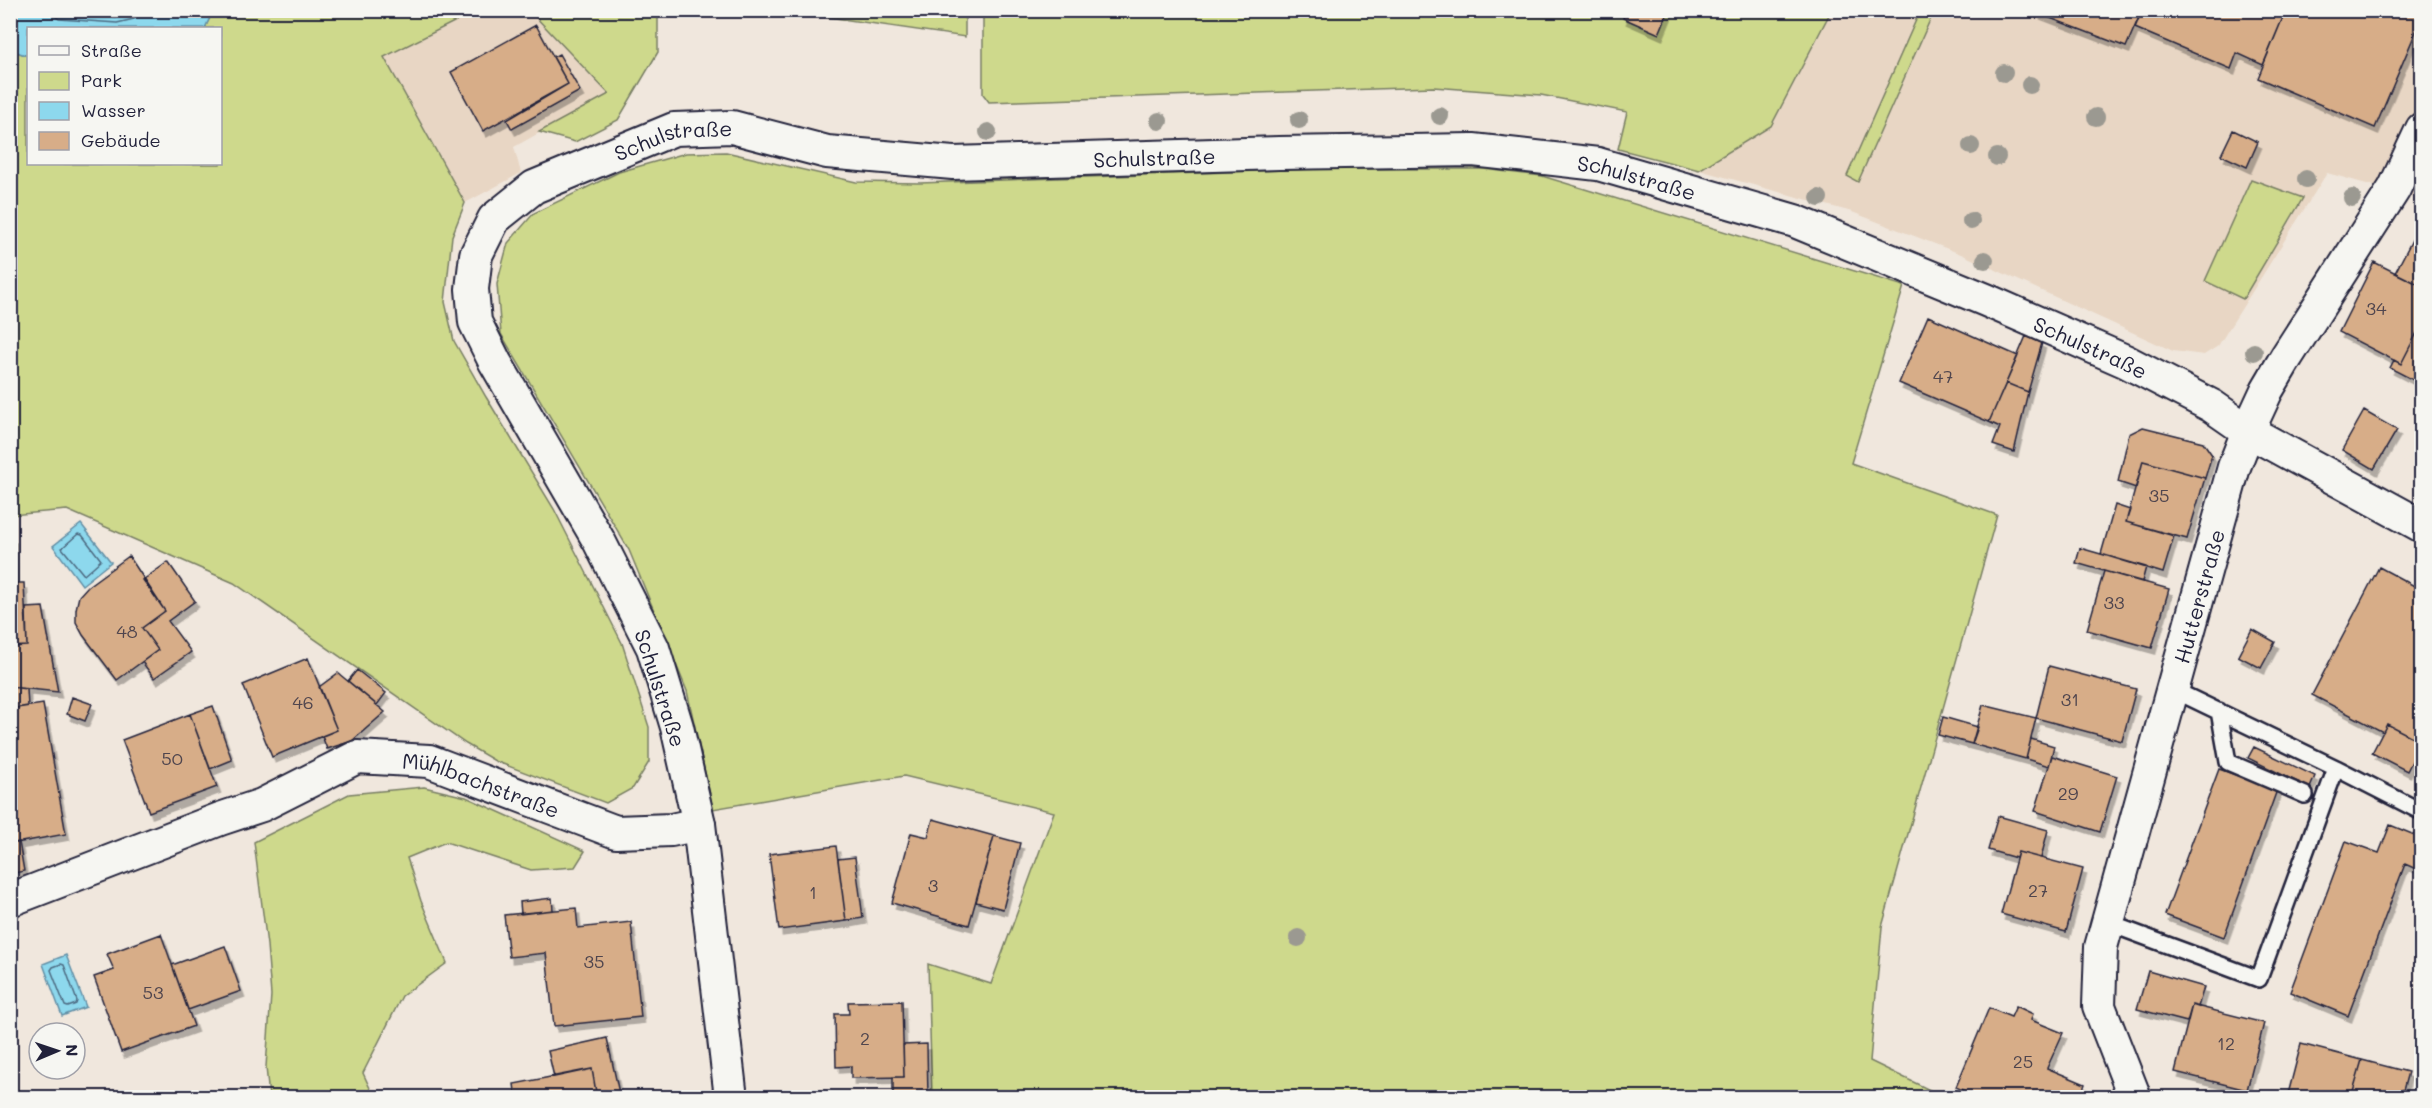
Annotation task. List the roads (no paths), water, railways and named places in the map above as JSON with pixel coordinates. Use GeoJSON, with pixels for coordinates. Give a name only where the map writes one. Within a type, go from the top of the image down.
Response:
{"type":"FeatureCollection","features":[{"type":"Feature","properties":{"kind":"street","name":"Schulstraße"},"geometry":{"type":"LineString","coordinates":[[699,824],[677,727],[652,648],[599,541],[485,342],[475,322],[472,289],[476,255],[494,219],[534,187],[674,129],[732,128],[826,152],[953,163],[1280,153],[1473,150],[1598,164],[1795,221],[1975,295],[2125,361],[2212,406],[2248,431],[2421,526]]}},
{"type":"Feature","properties":{"kind":"street","name":"Hutterstraße"},"geometry":{"type":"LineString","coordinates":[[2135,1098],[2099,1006],[2101,947],[2234,467],[2248,431],[2287,356],[2394,189],[2421,129]]}},
{"type":"Feature","properties":{"kind":"street","name":"Mühlbachstraße"},"geometry":{"type":"LineString","coordinates":[[10,900],[209,823],[262,805],[357,757],[429,761],[616,832],[671,830],[699,824]]}},
{"type":"Feature","properties":{"kind":"street"},"geometry":{"type":"LineString","coordinates":[[699,824],[731,1098]]}},
{"type":"Feature","properties":{"kind":"lane"},"geometry":{"type":"LineString","coordinates":[[2174,690],[2336,768],[2421,812]]}},
{"type":"Feature","properties":{"kind":"lane"},"geometry":{"type":"LineString","coordinates":[[2218,711],[2228,762],[2306,795]]}},
{"type":"Feature","properties":{"kind":"lane"},"geometry":{"type":"LineString","coordinates":[[2108,923],[2259,979],[2336,768]]}},
{"type":"Feature","properties":{"kind":"water"},"geometry":{"type":"Polygon","coordinates":[[[11,10],[117,17],[141,11],[213,11],[205,27],[27,27],[27,56],[11,50],[11,10]]]}},
{"type":"Feature","properties":{"kind":"water"},"geometry":{"type":"Polygon","coordinates":[[[81,524],[111,562],[82,585],[53,546],[81,524]]]}},
{"type":"Feature","properties":{"kind":"water"},"geometry":{"type":"Polygon","coordinates":[[[66,955],[86,1007],[62,1016],[43,964],[66,955]]]}}]}
